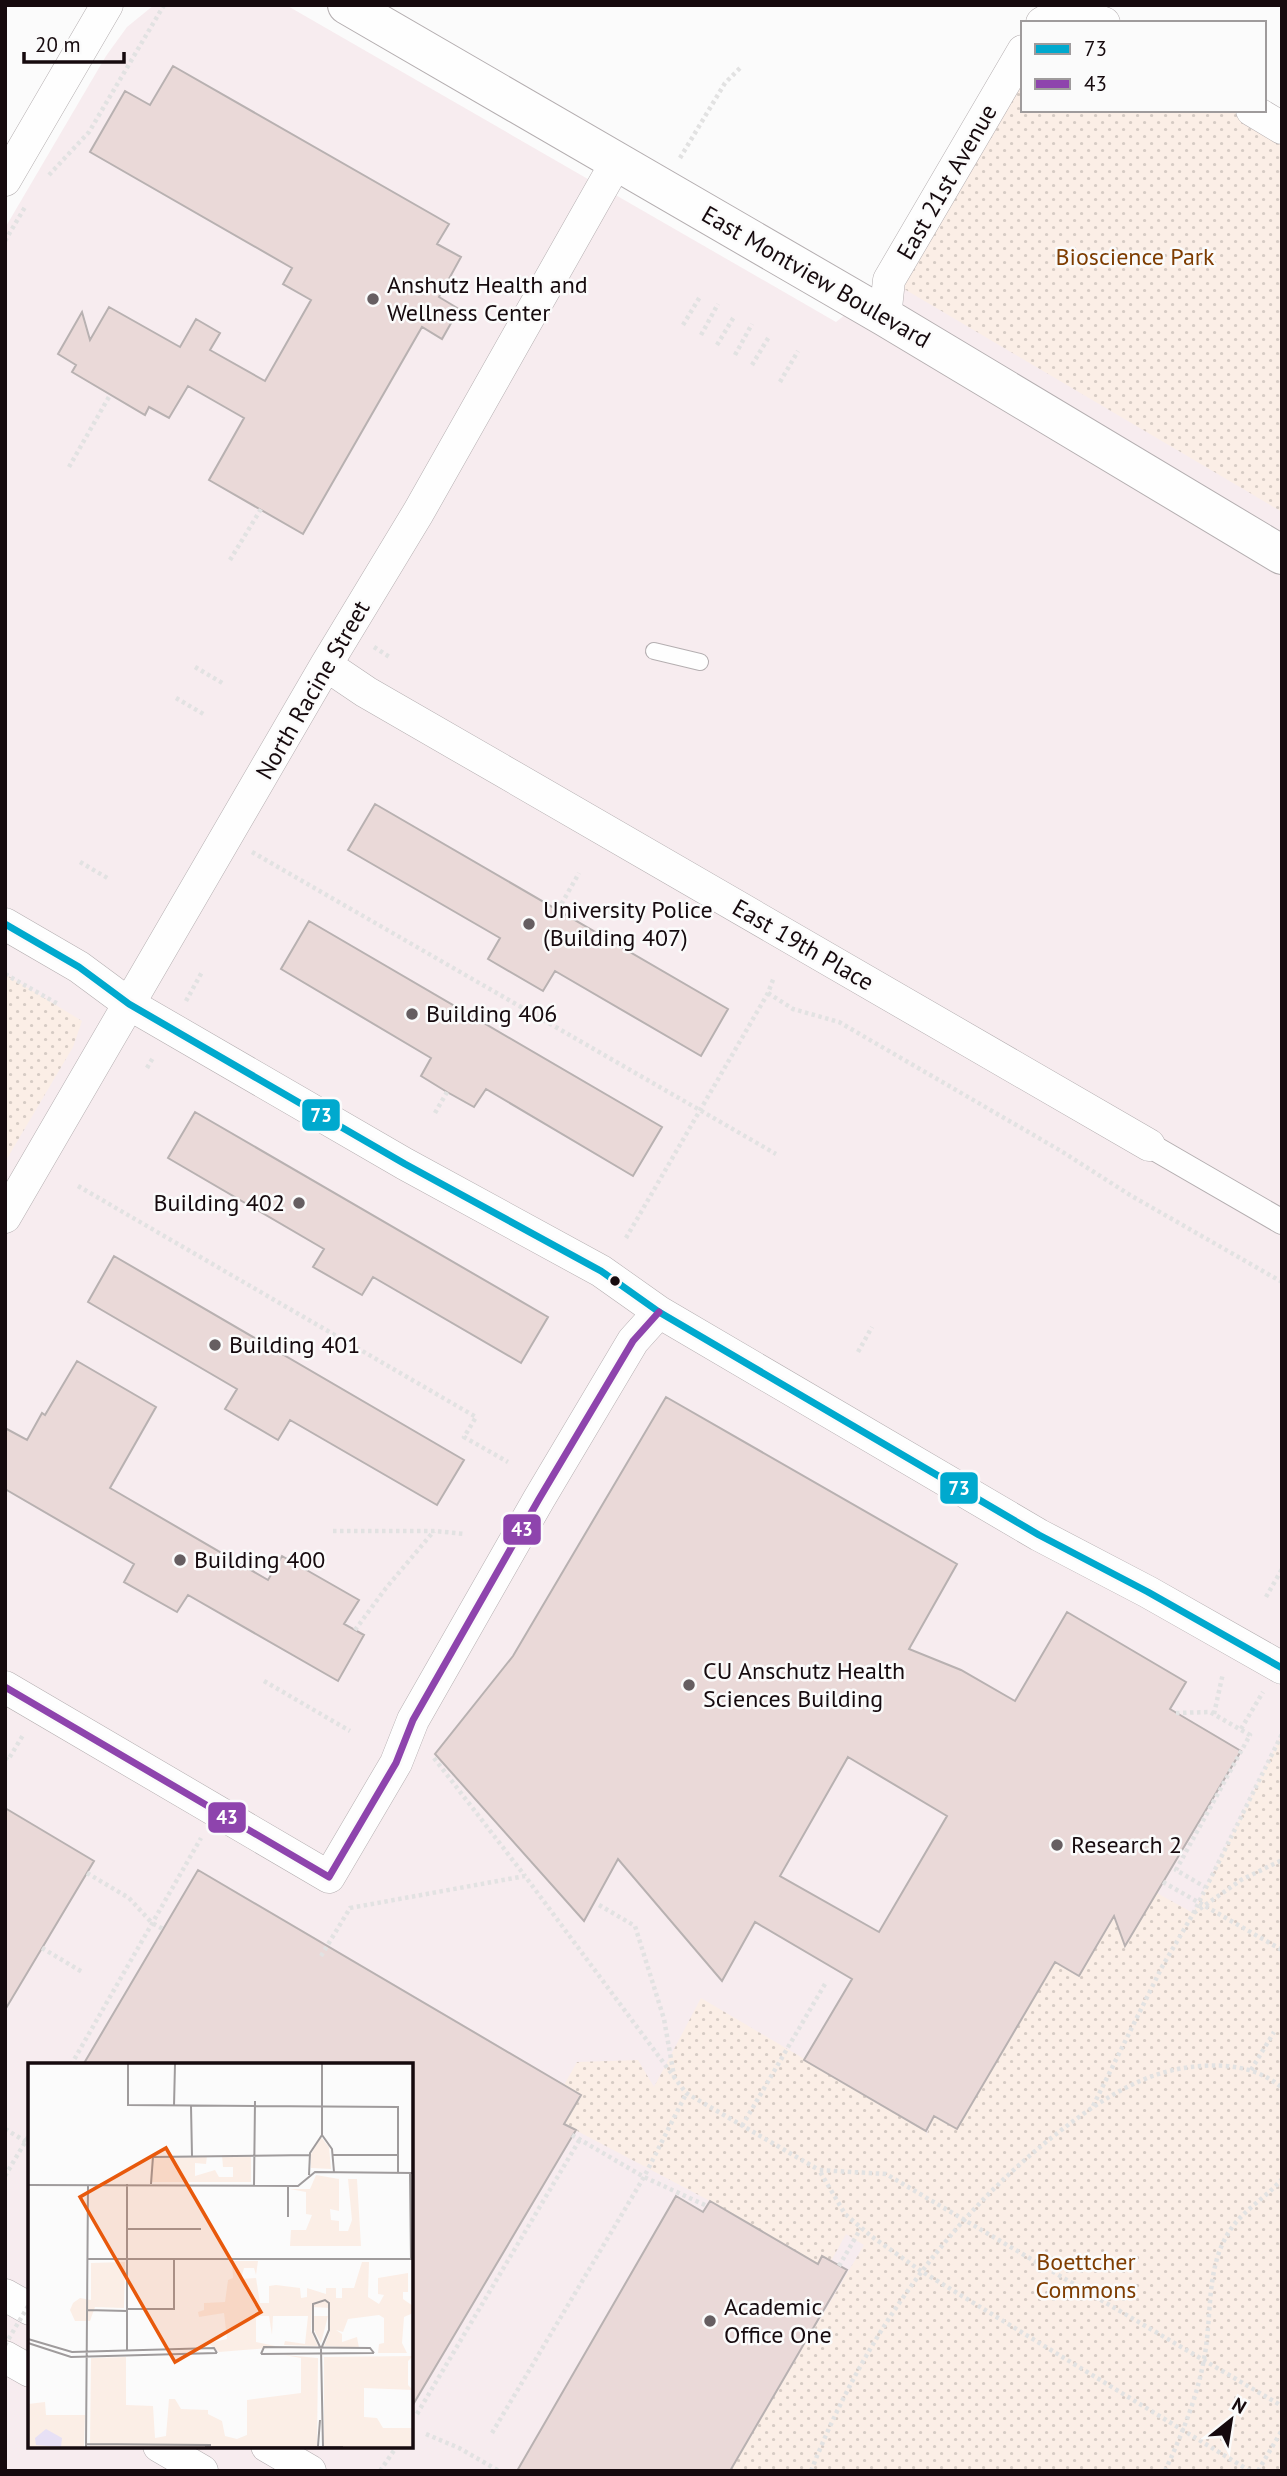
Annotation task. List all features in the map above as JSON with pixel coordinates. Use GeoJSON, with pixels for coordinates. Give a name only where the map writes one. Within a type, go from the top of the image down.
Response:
{"type":"FeatureCollection","features":[{"type":"Feature","properties":{"kind":"street"},"geometry":{"type":"LineString","coordinates":[[9,167],[107,5]]}},
{"type":"Feature","properties":{"kind":"street","name":"East Montview Boulevard"},"geometry":{"type":"LineString","coordinates":[[347,5],[885,317],[1282,555]]}},
{"type":"Feature","properties":{"kind":"street"},"geometry":{"type":"LineString","coordinates":[[1041,16],[1072,13],[1098,21]]}},
{"type":"Feature","properties":{"kind":"street","name":"East 21st Avenue"},"geometry":{"type":"LineString","coordinates":[[885,317],[889,281],[1021,54]]}},
{"type":"Feature","properties":{"kind":"street","name":"North Racine Street"},"geometry":{"type":"LineString","coordinates":[[5,1217],[326,665],[418,513],[617,161]]}},
{"type":"Feature","properties":{"kind":"street","name":"East 19th Place"},"geometry":{"type":"LineString","coordinates":[[326,665],[366,692],[1282,1222]]}},
{"type":"Feature","properties":{"kind":"street"},"geometry":{"type":"LineString","coordinates":[[5,924],[79,967],[129,1004],[405,1164],[601,1271],[659,1312],[1039,1535],[1158,1598],[1273,1680]]}},
{"type":"Feature","properties":{"kind":"street"},"geometry":{"type":"LineString","coordinates":[[5,1687],[330,1877],[396,1763],[413,1720],[539,1499],[633,1341],[659,1312]]}},
{"type":"Feature","properties":{"kind":"street"},"geometry":{"type":"LineString","coordinates":[[5,2295],[28,2308]]}},
{"type":"Feature","properties":{"kind":"street"},"geometry":{"type":"LineString","coordinates":[[5,2357],[28,2370]]}},
{"type":"Feature","properties":{"kind":"street"},"geometry":{"type":"LineString","coordinates":[[162,2448],[202,2471]]}},
{"type":"Feature","properties":{"kind":"street"},"geometry":{"type":"LineString","coordinates":[[270,2448],[310,2471]]}},
{"type":"Feature","properties":{"kind":"lane"},"geometry":{"type":"LineString","coordinates":[[654,651],[700,662]]}},
{"type":"Feature","properties":{"kind":"path"},"geometry":{"type":"LineString","coordinates":[[45,178],[89,132],[164,5]]}},
{"type":"Feature","properties":{"kind":"path"},"geometry":{"type":"LineString","coordinates":[[680,159],[725,83],[740,68]]}},
{"type":"Feature","properties":{"kind":"path"},"geometry":{"type":"LineString","coordinates":[[5,241],[30,198]]}},
{"type":"Feature","properties":{"kind":"path"},"geometry":{"type":"LineString","coordinates":[[683,325],[701,295]]}},
{"type":"Feature","properties":{"kind":"path"},"geometry":{"type":"LineString","coordinates":[[701,335],[718,304]]}},
{"type":"Feature","properties":{"kind":"path"},"geometry":{"type":"LineString","coordinates":[[718,345],[735,315]]}},
{"type":"Feature","properties":{"kind":"path"},"geometry":{"type":"LineString","coordinates":[[735,355],[752,324]]}},
{"type":"Feature","properties":{"kind":"path"},"geometry":{"type":"LineString","coordinates":[[752,366],[770,335]]}},
{"type":"Feature","properties":{"kind":"path"},"geometry":{"type":"LineString","coordinates":[[780,382],[798,351]]}},
{"type":"Feature","properties":{"kind":"path"},"geometry":{"type":"LineString","coordinates":[[69,467],[110,395]]}},
{"type":"Feature","properties":{"kind":"path"},"geometry":{"type":"LineString","coordinates":[[230,560],[261,509]]}},
{"type":"Feature","properties":{"kind":"path"},"geometry":{"type":"LineString","coordinates":[[368,642],[391,658]]}},
{"type":"Feature","properties":{"kind":"path"},"geometry":{"type":"LineString","coordinates":[[195,667],[224,684]]}},
{"type":"Feature","properties":{"kind":"path"},"geometry":{"type":"LineString","coordinates":[[176,698],[205,715]]}},
{"type":"Feature","properties":{"kind":"path"},"geometry":{"type":"LineString","coordinates":[[267,861],[776,1154]]}},
{"type":"Feature","properties":{"kind":"path"},"geometry":{"type":"LineString","coordinates":[[80,862],[109,879]]}},
{"type":"Feature","properties":{"kind":"path"},"geometry":{"type":"LineString","coordinates":[[558,910],[579,873]]}},
{"type":"Feature","properties":{"kind":"path"},"geometry":{"type":"LineString","coordinates":[[5,974],[58,1004]]}},
{"type":"Feature","properties":{"kind":"path"},"geometry":{"type":"LineString","coordinates":[[626,1238],[768,993],[774,977]]}},
{"type":"Feature","properties":{"kind":"path"},"geometry":{"type":"LineString","coordinates":[[768,993],[793,1009],[839,1022],[1282,1282]]}},
{"type":"Feature","properties":{"kind":"path"},"geometry":{"type":"LineString","coordinates":[[435,1112],[447,1092]]}},
{"type":"Feature","properties":{"kind":"path"},"geometry":{"type":"LineString","coordinates":[[78,1186],[476,1417],[464,1437],[508,1462]]}},
{"type":"Feature","properties":{"kind":"path"},"geometry":{"type":"LineString","coordinates":[[858,1352],[872,1327]]}},
{"type":"Feature","properties":{"kind":"path"},"geometry":{"type":"LineString","coordinates":[[333,1531],[435,1531],[465,1534]]}},
{"type":"Feature","properties":{"kind":"path"},"geometry":{"type":"LineString","coordinates":[[355,1630],[386,1588],[435,1531]]}},
{"type":"Feature","properties":{"kind":"path"},"geometry":{"type":"LineString","coordinates":[[1266,1597],[1282,1569]]}},
{"type":"Feature","properties":{"kind":"path"},"geometry":{"type":"LineString","coordinates":[[1212,1713],[1224,1669]]}},
{"type":"Feature","properties":{"kind":"path"},"geometry":{"type":"LineString","coordinates":[[1241,1729],[1273,1680]]}},
{"type":"Feature","properties":{"kind":"path"},"geometry":{"type":"LineString","coordinates":[[264,1681],[349,1731]]}},
{"type":"Feature","properties":{"kind":"path"},"geometry":{"type":"LineString","coordinates":[[1176,1713],[1212,1713],[1250,1735],[1176,1870],[1205,1887]]}},
{"type":"Feature","properties":{"kind":"path"},"geometry":{"type":"LineString","coordinates":[[5,1758],[9,1760],[24,1734]]}},
{"type":"Feature","properties":{"kind":"path"},"geometry":{"type":"LineString","coordinates":[[1093,2106],[1161,1967],[1193,1914],[1282,1734]]}},
{"type":"Feature","properties":{"kind":"path"},"geometry":{"type":"LineString","coordinates":[[430,1754],[525,1876],[686,2094],[820,2171],[886,2174],[1282,2406]]}},
{"type":"Feature","properties":{"kind":"path"},"geometry":{"type":"LineString","coordinates":[[72,2063],[202,1838]]}},
{"type":"Feature","properties":{"kind":"path"},"geometry":{"type":"LineString","coordinates":[[1193,1914],[1241,1880],[1282,1860]]}},
{"type":"Feature","properties":{"kind":"path"},"geometry":{"type":"LineString","coordinates":[[87,1873],[129,1898],[152,1923],[163,1929]]}},
{"type":"Feature","properties":{"kind":"path"},"geometry":{"type":"LineString","coordinates":[[321,1956],[350,1908],[525,1876]]}},
{"type":"Feature","properties":{"kind":"path"},"geometry":{"type":"LineString","coordinates":[[1163,1882],[1282,1950]]}},
{"type":"Feature","properties":{"kind":"path"},"geometry":{"type":"LineString","coordinates":[[599,1905],[635,1926],[664,2020],[674,2077]]}},
{"type":"Feature","properties":{"kind":"path"},"geometry":{"type":"LineString","coordinates":[[42,1948],[84,1973]]}},
{"type":"Feature","properties":{"kind":"path"},"geometry":{"type":"LineString","coordinates":[[742,2126],[825,1984]]}},
{"type":"Feature","properties":{"kind":"path"},"geometry":{"type":"LineString","coordinates":[[1251,2070],[1274,2032]]}},
{"type":"Feature","properties":{"kind":"path"},"geometry":{"type":"LineString","coordinates":[[811,2471],[842,2398],[886,2322],[921,2271],[964,2220],[1026,2158],[1093,2106],[1147,2078],[1183,2068],[1217,2065],[1251,2070],[1271,2079],[1282,2088]]}},
{"type":"Feature","properties":{"kind":"path"},"geometry":{"type":"LineString","coordinates":[[492,2433],[644,2177],[686,2094]]}},
{"type":"Feature","properties":{"kind":"path"},"geometry":{"type":"LineString","coordinates":[[5,2129],[28,2143]]}},
{"type":"Feature","properties":{"kind":"path"},"geometry":{"type":"LineString","coordinates":[[572,2135],[644,2177],[707,2206]]}},
{"type":"Feature","properties":{"kind":"path"},"geometry":{"type":"LineString","coordinates":[[5,2176],[28,2137]]}},
{"type":"Feature","properties":{"kind":"path"},"geometry":{"type":"LineString","coordinates":[[417,2414],[580,2139]]}},
{"type":"Feature","properties":{"kind":"path"},"geometry":{"type":"LineString","coordinates":[[820,2171],[845,2214],[921,2271],[1250,2471]]}},
{"type":"Feature","properties":{"kind":"path"},"geometry":{"type":"LineString","coordinates":[[1165,2471],[1195,2399],[1204,2360],[1213,2277],[1222,2244],[1240,2216],[1282,2179]]}},
{"type":"Feature","properties":{"kind":"path"},"geometry":{"type":"LineString","coordinates":[[839,2266],[861,2228]]}},
{"type":"Feature","properties":{"kind":"path"},"geometry":{"type":"LineString","coordinates":[[5,2346],[28,2306]]}},
{"type":"Feature","properties":{"kind":"path"},"geometry":{"type":"LineString","coordinates":[[1258,2471],[1282,2430]]}},
{"type":"Feature","properties":{"kind":"path"},"geometry":{"type":"LineString","coordinates":[[426,2434],[458,2448],[496,2470]]}},
{"type":"Feature","properties":{"kind":"path"},"geometry":{"type":"LineString","coordinates":[[380,2471],[396,2448]]}},
{"type":"Feature","properties":{"kind":"shaded area"},"geometry":{"type":"Polygon","coordinates":[[[154,5],[286,5],[836,322],[889,280],[1021,112],[1282,117],[1282,2471],[5,2471],[5,228],[106,56],[127,27],[154,5]]]}},
{"type":"Feature","properties":{"kind":"green space","name":"Bioscience Park"},"geometry":{"type":"Polygon","coordinates":[[[1021,54],[1021,112],[1266,112],[1282,120],[1282,512],[889,280],[1021,54]]]}},
{"type":"Feature","properties":{"kind":"green space"},"geometry":{"type":"Polygon","coordinates":[[[5,974],[82,1021],[73,1047],[5,1162],[5,974]]]}},
{"type":"Feature","properties":{"kind":"green space","name":"Boettcher Commons"},"geometry":{"type":"Polygon","coordinates":[[[1282,1734],[1282,2471],[730,2471],[864,2245],[846,2234],[831,2261],[822,2256],[818,2264],[710,2201],[564,2124],[581,2095],[564,2085],[577,2062],[638,2060],[654,2087],[701,1998],[926,2131],[926,2136],[934,2116],[957,2129],[1055,1962],[1079,1977],[1126,1897],[1147,1909],[1157,1893],[1193,1913],[1282,1734]]]}},
{"type":"Feature","properties":{"kind":"building","name":"Anshutz Health and Wellness Center"},"geometry":{"type":"Polygon","coordinates":[[[173,66],[449,224],[437,244],[461,257],[439,297],[459,309],[442,339],[422,327],[303,534],[209,480],[244,418],[188,386],[169,418],[149,407],[145,415],[72,372],[76,365],[58,354],[82,312],[90,340],[109,307],[180,347],[196,319],[220,333],[210,350],[265,381],[311,300],[283,284],[292,268],[90,152],[125,91],[150,105],[173,66]]]}},
{"type":"Feature","properties":{"kind":"building","name":"University Police (Building 407)"},"geometry":{"type":"Polygon","coordinates":[[[375,804],[728,1009],[701,1056],[555,971],[543,991],[488,959],[500,938],[348,850],[375,804]]]}},
{"type":"Feature","properties":{"kind":"building","name":"Building 406"},"geometry":{"type":"Polygon","coordinates":[[[309,921],[662,1127],[633,1176],[486,1089],[474,1107],[447,1092],[421,1076],[431,1058],[281,969],[309,921]]]}},
{"type":"Feature","properties":{"kind":"building","name":"Building 402"},"geometry":{"type":"Polygon","coordinates":[[[195,1112],[548,1317],[521,1363],[373,1277],[362,1295],[313,1267],[324,1249],[168,1158],[195,1112]]]}},
{"type":"Feature","properties":{"kind":"building","name":"Building 401"},"geometry":{"type":"Polygon","coordinates":[[[114,1256],[464,1460],[437,1505],[290,1420],[278,1440],[225,1409],[237,1389],[88,1302],[114,1256]]]}},
{"type":"Feature","properties":{"kind":"building","name":"Building 400"},"geometry":{"type":"Polygon","coordinates":[[[77,1361],[156,1407],[110,1488],[268,1580],[282,1556],[359,1600],[344,1624],[364,1635],[338,1681],[188,1595],[177,1612],[124,1582],[134,1564],[5,1489],[5,1428],[27,1440],[77,1361]]]}},
{"type":"Feature","properties":{"kind":"building"},"geometry":{"type":"Polygon","coordinates":[[[666,1397],[957,1564],[909,1649],[961,1670],[1015,1701],[1067,1612],[1186,1682],[1170,1709],[1241,1751],[1125,1946],[1114,1916],[1079,1976],[1055,1962],[957,2129],[934,2116],[926,2131],[804,2060],[852,1979],[755,1922],[722,1981],[618,1859],[584,1921],[435,1754],[513,1656],[666,1397]],[[848,1757],[780,1876],[879,1932],[947,1816],[848,1757]]]}},
{"type":"Feature","properties":{"kind":"building"},"geometry":{"type":"Polygon","coordinates":[[[5,1808],[94,1861],[5,2010],[5,1808]]]}},
{"type":"Feature","properties":{"kind":"building"},"geometry":{"type":"Polygon","coordinates":[[[198,1870],[581,2095],[564,2124],[576,2130],[413,2405],[413,2063],[84,2063],[198,1870]]]}},
{"type":"Feature","properties":{"kind":"building","name":"Academic Office One"},"geometry":{"type":"Polygon","coordinates":[[[676,2196],[703,2212],[710,2201],[818,2264],[822,2256],[847,2270],[730,2471],[517,2471],[676,2196]]]}},
{"type":"Feature","properties":{"kind":"transit line","name":"73"},"geometry":{"type":"LineString","coordinates":[[5,924],[79,967],[129,1004],[405,1164],[601,1271],[659,1312],[1039,1535],[1148,1592],[1282,1668]]}},
{"type":"Feature","properties":{"kind":"transit line","name":"43"},"geometry":{"type":"LineString","coordinates":[[5,1687],[329,1877],[396,1763],[413,1720],[539,1499],[633,1341],[659,1312]]}},
{"type":"Feature","properties":{"kind":"place","name":"Anshutz Health and Wellness Center"},"geometry":{"type":"Point","coordinates":[373,299]}},
{"type":"Feature","properties":{"kind":"place","name":"University Police (Building 407)"},"geometry":{"type":"Point","coordinates":[529,924]}},
{"type":"Feature","properties":{"kind":"place","name":"Building 406"},"geometry":{"type":"Point","coordinates":[412,1014]}},
{"type":"Feature","properties":{"kind":"place","name":"Building 402"},"geometry":{"type":"Point","coordinates":[299,1203]}},
{"type":"Feature","properties":{"kind":"place","name":"Building 401"},"geometry":{"type":"Point","coordinates":[215,1345]}},
{"type":"Feature","properties":{"kind":"place","name":"Building 400"},"geometry":{"type":"Point","coordinates":[180,1560]}},
{"type":"Feature","properties":{"kind":"place","name":"CU Anschutz Health Sciences Building"},"geometry":{"type":"Point","coordinates":[689,1685]}},
{"type":"Feature","properties":{"kind":"place","name":"Research 2"},"geometry":{"type":"Point","coordinates":[1057,1845]}},
{"type":"Feature","properties":{"kind":"place","name":"Academic Office One"},"geometry":{"type":"Point","coordinates":[710,2321]}}]}
